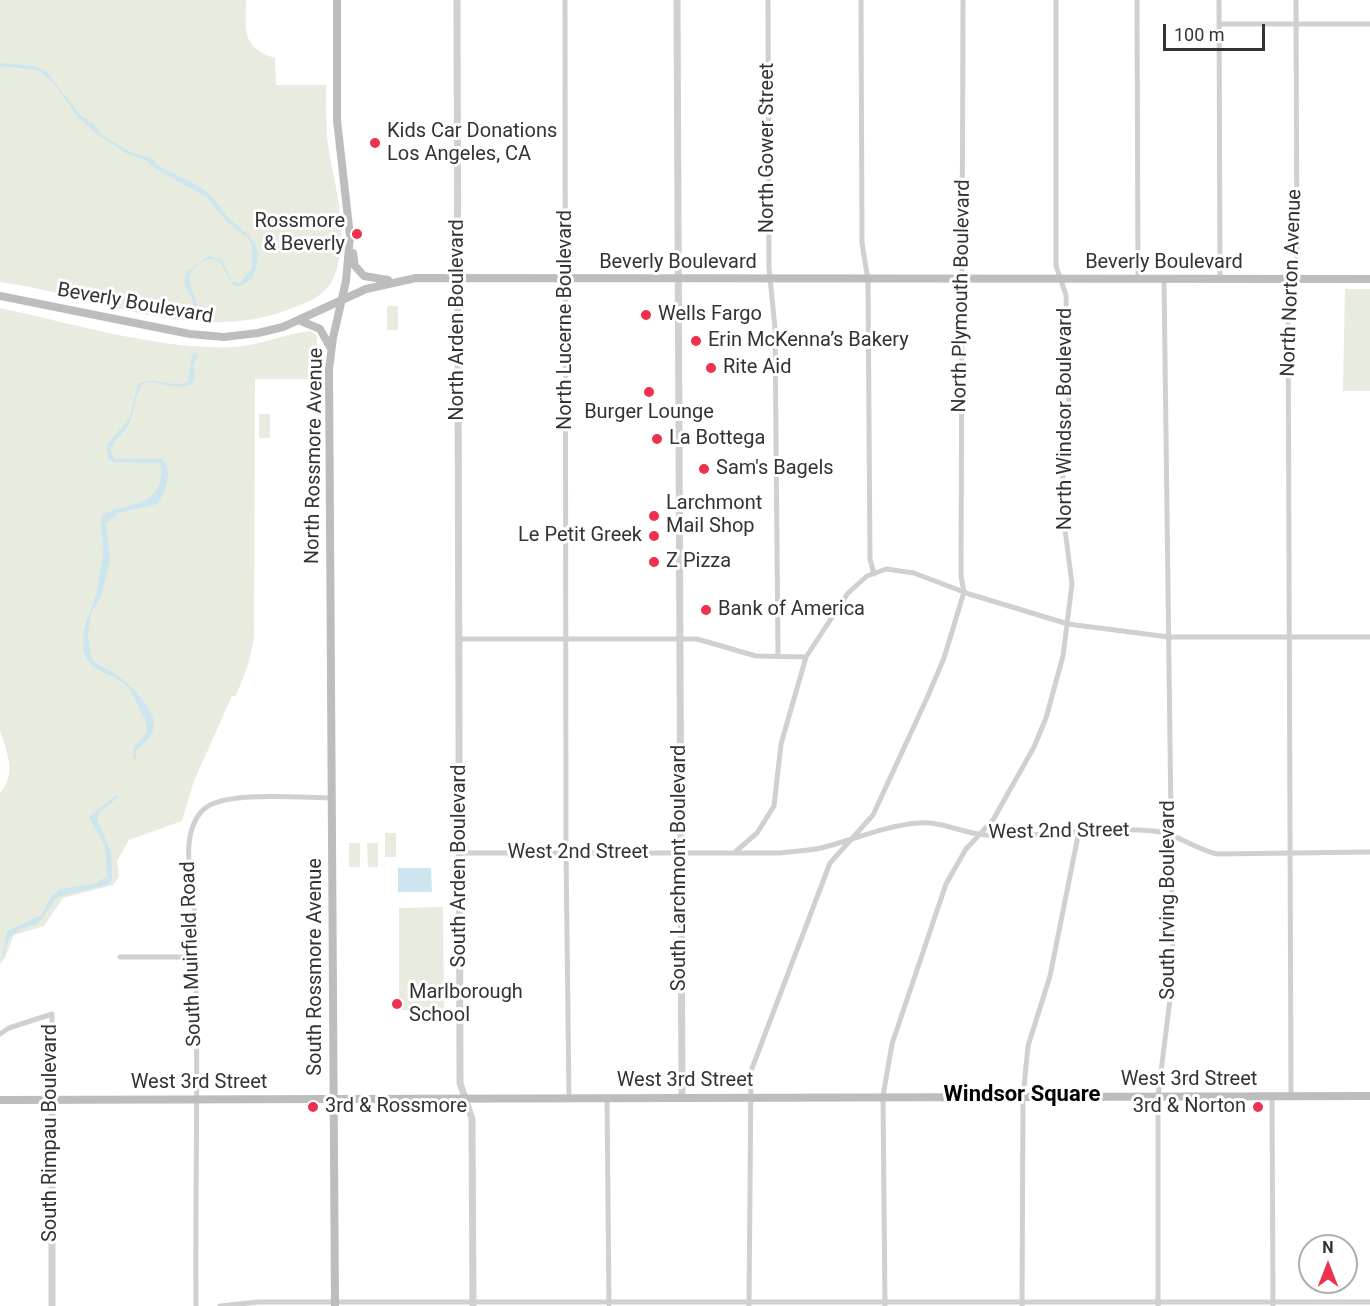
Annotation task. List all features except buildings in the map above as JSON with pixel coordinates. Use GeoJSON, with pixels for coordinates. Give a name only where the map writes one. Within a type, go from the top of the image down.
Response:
{"type":"FeatureCollection","features":[{"type":"Feature","properties":{"kind":"main road","name":"North Rossmore Avenue"},"geometry":{"type":"LineString","coordinates":[[330,628],[331,349],[346,281],[350,236],[338,134],[337,0]]}},
{"type":"Feature","properties":{"kind":"main road"},"geometry":{"type":"LineString","coordinates":[[350,236],[355,266],[364,276],[377,280],[417,278]]}},
{"type":"Feature","properties":{"kind":"main road","name":"Beverly Boulevard"},"geometry":{"type":"LineString","coordinates":[[0,296],[203,336],[258,333],[299,321],[377,285],[417,278],[1370,279]]}},
{"type":"Feature","properties":{"kind":"main road"},"geometry":{"type":"LineString","coordinates":[[299,321],[320,329],[331,349]]}},
{"type":"Feature","properties":{"kind":"main road","name":"South Rossmore Avenue"},"geometry":{"type":"LineString","coordinates":[[330,628],[335,1304]]}},
{"type":"Feature","properties":{"kind":"main road","name":"West 3rd Street"},"geometry":{"type":"LineString","coordinates":[[0,1100],[1370,1096]]}},
{"type":"Feature","properties":{"kind":"street","name":"North Arden Boulevard"},"geometry":{"type":"LineString","coordinates":[[457,0],[459,639]]}},
{"type":"Feature","properties":{"kind":"street","name":"North Lucerne Boulevard"},"geometry":{"type":"LineString","coordinates":[[565,0],[566,853],[569,1097]]}},
{"type":"Feature","properties":{"kind":"street","name":"South Larchmont Boulevard"},"geometry":{"type":"LineString","coordinates":[[677,0],[682,1097]]}},
{"type":"Feature","properties":{"kind":"street","name":"North Gower Street"},"geometry":{"type":"LineString","coordinates":[[768,0],[770,280],[775,328],[778,655]]}},
{"type":"Feature","properties":{"kind":"street"},"geometry":{"type":"LineString","coordinates":[[861,0],[862,243],[868,280],[870,559],[874,574]]}},
{"type":"Feature","properties":{"kind":"street","name":"North Plymouth Boulevard"},"geometry":{"type":"LineString","coordinates":[[963,0],[961,576],[964,592]]}},
{"type":"Feature","properties":{"kind":"street","name":"North Windsor Boulevard"},"geometry":{"type":"LineString","coordinates":[[885,1304],[883,1096],[892,1044],[933,914],[954,865],[993,819],[1034,747],[1056,687],[1068,624],[1072,584],[1062,506],[1062,478],[1069,399],[1066,295],[1056,266],[1056,0]]}},
{"type":"Feature","properties":{"kind":"street"},"geometry":{"type":"LineString","coordinates":[[1137,0],[1138,279]]}},
{"type":"Feature","properties":{"kind":"street"},"geometry":{"type":"LineString","coordinates":[[1219,0],[1220,279]]}},
{"type":"Feature","properties":{"kind":"street","name":"North Norton Avenue"},"geometry":{"type":"LineString","coordinates":[[1291,1096],[1288,290],[1297,266],[1296,0]]}},
{"type":"Feature","properties":{"kind":"street"},"geometry":{"type":"LineString","coordinates":[[1219,24],[1370,24]]}},
{"type":"Feature","properties":{"kind":"street","name":"South Irving Boulevard"},"geometry":{"type":"LineString","coordinates":[[1158,1304],[1158,1096],[1173,975],[1164,279]]}},
{"type":"Feature","properties":{"kind":"street"},"geometry":{"type":"LineString","coordinates":[[734,853],[757,833],[774,806],[781,744],[806,657],[841,603],[857,585],[886,569],[896,569],[1068,624],[1169,637],[1370,637]]}},
{"type":"Feature","properties":{"kind":"street"},"geometry":{"type":"LineString","coordinates":[[749,1304],[748,1098],[751,1071],[830,863],[864,827],[879,804],[944,658],[964,592]]}},
{"type":"Feature","properties":{"kind":"street"},"geometry":{"type":"LineString","coordinates":[[459,639],[705,640],[756,656],[806,657]]}},
{"type":"Feature","properties":{"kind":"street","name":"South Arden Boulevard"},"geometry":{"type":"LineString","coordinates":[[459,639],[460,1083],[472,1119],[473,1304]]}},
{"type":"Feature","properties":{"kind":"street","name":"South Muirfield Road"},"geometry":{"type":"LineString","coordinates":[[196,1306],[195,957],[189,846],[193,824],[202,810],[224,800],[332,798]]}},
{"type":"Feature","properties":{"kind":"street","name":"West 2nd Street"},"geometry":{"type":"LineString","coordinates":[[460,853],[780,853],[819,848],[887,828],[920,823],[945,824],[981,835],[1039,836],[1079,831],[1128,830],[1170,833],[1204,851],[1217,854],[1370,852]]}},
{"type":"Feature","properties":{"kind":"street"},"geometry":{"type":"LineString","coordinates":[[1022,1304],[1023,1097],[1028,1046],[1050,976],[1079,831]]}},
{"type":"Feature","properties":{"kind":"street"},"geometry":{"type":"LineString","coordinates":[[120,957],[195,957]]}},
{"type":"Feature","properties":{"kind":"street","name":"South Rimpau Boulevard"},"geometry":{"type":"LineString","coordinates":[[0,1034],[9,1028],[52,1014],[52,1306]]}},
{"type":"Feature","properties":{"kind":"street"},"geometry":{"type":"LineString","coordinates":[[1272,1096],[1273,1304]]}},
{"type":"Feature","properties":{"kind":"street"},"geometry":{"type":"LineString","coordinates":[[607,1097],[609,1304]]}},
{"type":"Feature","properties":{"kind":"street"},"geometry":{"type":"LineString","coordinates":[[220,1306],[258,1302],[335,1304],[1273,1304],[1370,1302]]}},
{"type":"Feature","properties":{"kind":"shaded area"},"geometry":{"type":"Polygon","coordinates":[[[0,0],[246,0],[248,37],[256,49],[275,58],[276,85],[326,85],[327,136],[340,209],[341,239],[335,275],[325,290],[319,296],[290,309],[254,319],[217,322],[181,320],[145,314],[36,288],[0,282],[0,0]]]}},
{"type":"Feature","properties":{"kind":"shaded area"},"geometry":{"type":"Polygon","coordinates":[[[1345,289],[1370,289],[1370,391],[1343,391],[1345,289]]]}},
{"type":"Feature","properties":{"kind":"shaded area"},"geometry":{"type":"Polygon","coordinates":[[[387,306],[398,306],[398,330],[387,330],[387,306]]]}},
{"type":"Feature","properties":{"kind":"shaded area"},"geometry":{"type":"Polygon","coordinates":[[[0,308],[117,335],[178,345],[245,346],[311,331],[317,336],[317,379],[255,379],[254,637],[249,662],[236,696],[232,696],[194,781],[182,821],[129,840],[117,861],[119,877],[113,885],[63,898],[44,926],[14,935],[5,958],[0,962],[0,793],[8,778],[9,763],[0,730],[0,308]]]}},
{"type":"Feature","properties":{"kind":"shaded area"},"geometry":{"type":"Polygon","coordinates":[[[259,414],[270,414],[270,438],[259,438],[259,414]]]}},
{"type":"Feature","properties":{"kind":"shaded area"},"geometry":{"type":"Polygon","coordinates":[[[385,833],[396,833],[396,857],[385,857],[385,833]]]}},
{"type":"Feature","properties":{"kind":"shaded area"},"geometry":{"type":"Polygon","coordinates":[[[349,843],[360,843],[360,867],[349,867],[349,843]]]}},
{"type":"Feature","properties":{"kind":"shaded area"},"geometry":{"type":"Polygon","coordinates":[[[367,843],[378,843],[378,867],[368,867],[367,843]]]}},
{"type":"Feature","properties":{"kind":"shaded area"},"geometry":{"type":"Polygon","coordinates":[[[443,907],[444,1010],[399,1010],[399,908],[443,907]]]}},
{"type":"Feature","properties":{"kind":"water"},"geometry":{"type":"Polygon","coordinates":[[[0,63],[34,66],[46,71],[80,115],[94,124],[102,135],[130,152],[152,159],[159,166],[208,193],[229,218],[249,236],[256,247],[258,262],[250,280],[234,286],[219,261],[212,259],[196,267],[189,277],[197,306],[198,318],[195,320],[193,301],[184,283],[186,272],[209,256],[222,260],[232,281],[240,283],[252,268],[252,245],[247,237],[227,222],[207,197],[156,169],[147,161],[128,154],[97,134],[77,116],[53,82],[38,70],[0,66],[0,63]]]}},
{"type":"Feature","properties":{"kind":"water"},"geometry":{"type":"Polygon","coordinates":[[[192,354],[198,354],[198,357],[193,364],[195,376],[192,384],[180,387],[149,382],[141,386],[130,422],[110,450],[115,459],[162,459],[168,469],[166,487],[157,504],[118,513],[106,523],[110,560],[101,597],[91,613],[88,635],[91,658],[129,685],[146,704],[153,718],[152,732],[136,750],[136,759],[133,759],[134,746],[146,733],[145,721],[130,690],[89,662],[83,641],[99,582],[103,553],[102,515],[147,499],[159,486],[162,471],[158,463],[113,462],[108,459],[107,445],[130,417],[138,384],[151,381],[175,384],[188,382],[192,354]]]}},
{"type":"Feature","properties":{"kind":"water"},"geometry":{"type":"Polygon","coordinates":[[[116,795],[118,797],[99,813],[97,819],[111,853],[112,880],[107,885],[57,897],[38,924],[20,929],[9,938],[0,967],[7,931],[42,915],[51,897],[60,889],[97,883],[107,876],[105,846],[89,817],[116,795]]]}},
{"type":"Feature","properties":{"kind":"water"},"geometry":{"type":"Polygon","coordinates":[[[398,868],[431,868],[432,892],[398,892],[398,868]]]}},
{"type":"Feature","properties":{"kind":"place","name":"Kids Car Donations Los Angeles, CA"},"geometry":{"type":"Point","coordinates":[375,143]}},
{"type":"Feature","properties":{"kind":"place","name":"Rossmore & Beverly"},"geometry":{"type":"Point","coordinates":[357,234]}},
{"type":"Feature","properties":{"kind":"place","name":"Wells Fargo"},"geometry":{"type":"Point","coordinates":[646,315]}},
{"type":"Feature","properties":{"kind":"place","name":"Erin McKenna’s Bakery"},"geometry":{"type":"Point","coordinates":[696,341]}},
{"type":"Feature","properties":{"kind":"place","name":"Rite Aid"},"geometry":{"type":"Point","coordinates":[711,368]}},
{"type":"Feature","properties":{"kind":"place","name":"Burger Lounge"},"geometry":{"type":"Point","coordinates":[649,392]}},
{"type":"Feature","properties":{"kind":"place","name":"La Bottega"},"geometry":{"type":"Point","coordinates":[657,439]}},
{"type":"Feature","properties":{"kind":"place","name":"Sam's Bagels"},"geometry":{"type":"Point","coordinates":[704,469]}},
{"type":"Feature","properties":{"kind":"place","name":"Larchmont Mail Shop"},"geometry":{"type":"Point","coordinates":[654,516]}},
{"type":"Feature","properties":{"kind":"place","name":"Le Petit Greek"},"geometry":{"type":"Point","coordinates":[654,536]}},
{"type":"Feature","properties":{"kind":"place","name":"Z Pizza"},"geometry":{"type":"Point","coordinates":[654,562]}},
{"type":"Feature","properties":{"kind":"place","name":"Bank of America"},"geometry":{"type":"Point","coordinates":[706,610]}},
{"type":"Feature","properties":{"kind":"place","name":"Marlborough School"},"geometry":{"type":"Point","coordinates":[397,1004]}},
{"type":"Feature","properties":{"kind":"place","name":"3rd & Rossmore"},"geometry":{"type":"Point","coordinates":[313,1107]}},
{"type":"Feature","properties":{"kind":"place","name":"3rd & Norton"},"geometry":{"type":"Point","coordinates":[1258,1107]}},
{"type":"Feature","properties":{"kind":"district","name":"Windsor Square"},"geometry":{"type":"Point","coordinates":[1022,1095]}}]}
